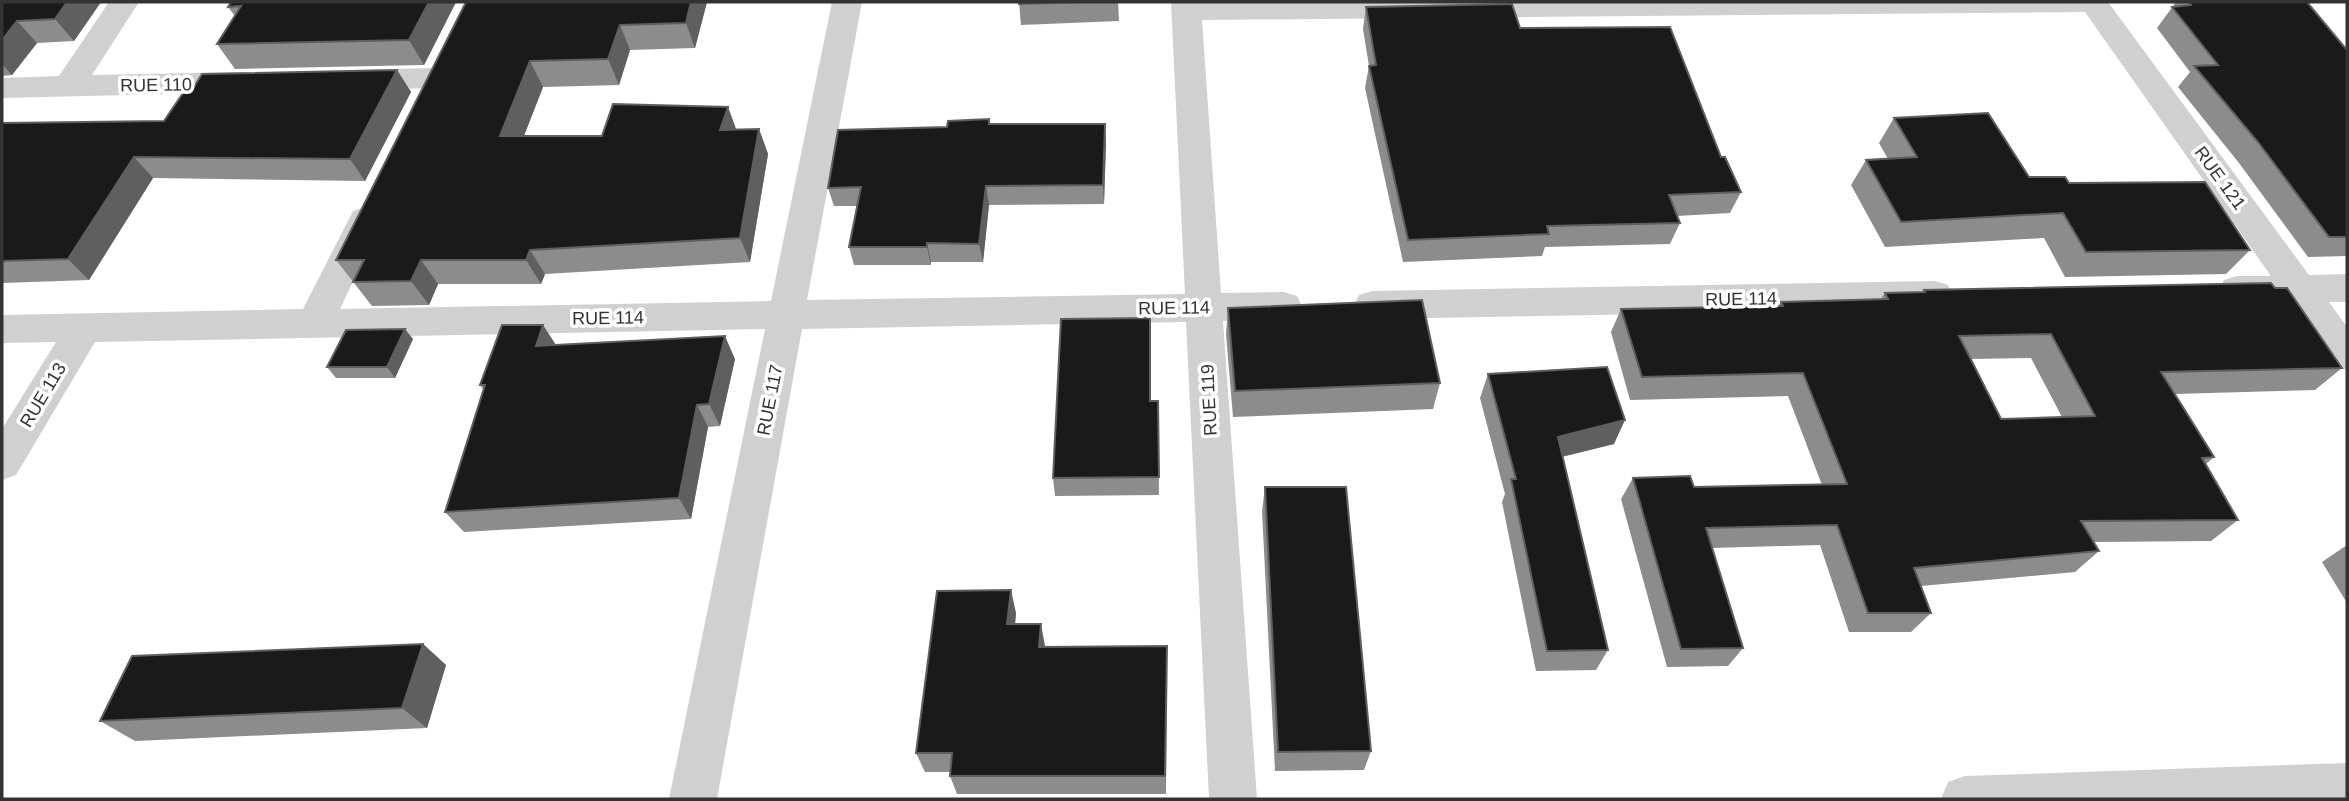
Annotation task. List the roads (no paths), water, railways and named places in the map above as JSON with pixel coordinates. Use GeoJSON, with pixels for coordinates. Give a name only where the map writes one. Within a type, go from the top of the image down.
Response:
{"type":"FeatureCollection","features":[{"type":"Feature","properties":{"kind":"street"},"geometry":{"type":"LineString","coordinates":[[68,87],[124,2]]}},
{"type":"Feature","properties":{"kind":"street","name":"RUE 117"},"geometry":{"type":"LineString","coordinates":[[693,799],[847,2]]}},
{"type":"Feature","properties":{"kind":"street"},"geometry":{"type":"LineString","coordinates":[[1186,6],[2093,3]]}},
{"type":"Feature","properties":{"kind":"street","name":"RUE 121"},"geometry":{"type":"LineString","coordinates":[[2093,3],[2347,355]]}},
{"type":"Feature","properties":{"kind":"street","name":"RUE 119"},"geometry":{"type":"LineString","coordinates":[[1186,6],[1233,799]]}},
{"type":"Feature","properties":{"kind":"street"},"geometry":{"type":"LineString","coordinates":[[327,80],[442,67],[418,114]]}},
{"type":"Feature","properties":{"kind":"street","name":"RUE 110"},"geometry":{"type":"LineString","coordinates":[[2,89],[272,82]]}},
{"type":"Feature","properties":{"kind":"street"},"geometry":{"type":"LineString","coordinates":[[314,324],[381,188]]}},
{"type":"Feature","properties":{"kind":"street"},"geometry":{"type":"LineString","coordinates":[[2203,291],[2347,288]]}},
{"type":"Feature","properties":{"kind":"street","name":"RUE 114"},"geometry":{"type":"LineString","coordinates":[[2,329],[1967,295]]}},
{"type":"Feature","properties":{"kind":"street","name":"RUE 113"},"geometry":{"type":"LineString","coordinates":[[2,463],[85,327]]}},
{"type":"Feature","properties":{"kind":"street"},"geometry":{"type":"LineString","coordinates":[[1965,799],[2347,786]]}}]}
